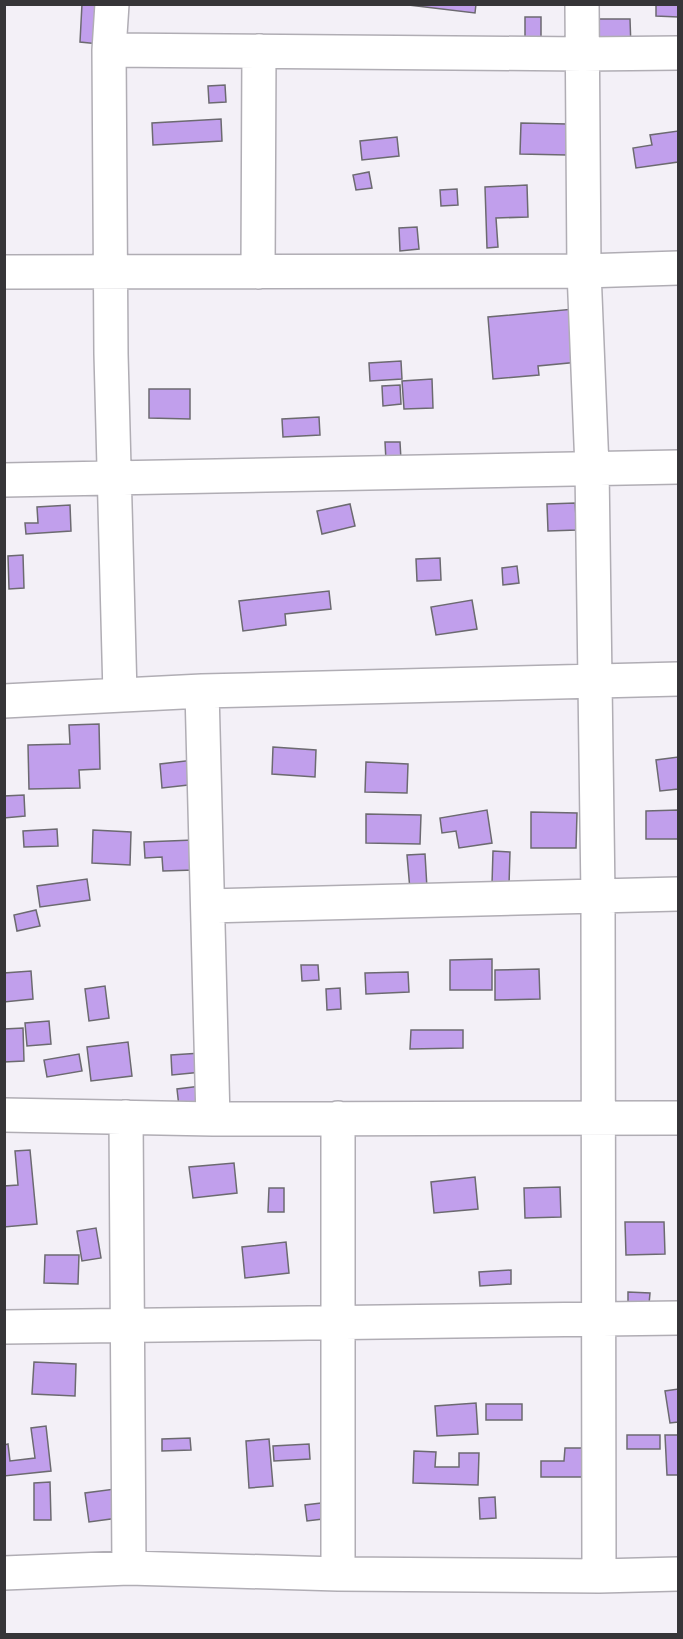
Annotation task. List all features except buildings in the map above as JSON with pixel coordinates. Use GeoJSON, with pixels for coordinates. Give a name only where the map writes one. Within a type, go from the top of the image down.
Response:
{"type":"FeatureCollection","features":[{"type":"Feature","properties":{"kind":"street"},"geometry":{"type":"LineString","coordinates":[[112,4],[109,50],[110,272],[113,478],[120,694]]}},
{"type":"Feature","properties":{"kind":"street"},"geometry":{"type":"LineString","coordinates":[[582,4],[584,271],[592,468],[598,896],[599,1576]]}},
{"type":"Feature","properties":{"kind":"street"},"geometry":{"type":"LineString","coordinates":[[109,50],[583,54],[678,52]]}},
{"type":"Feature","properties":{"kind":"street"},"geometry":{"type":"LineString","coordinates":[[258,272],[260,51]]}},
{"type":"Feature","properties":{"kind":"street"},"geometry":{"type":"LineString","coordinates":[[4,272],[584,271],[678,268]]}},
{"type":"Feature","properties":{"kind":"street"},"geometry":{"type":"LineString","coordinates":[[4,480],[678,467]]}},
{"type":"Feature","properties":{"kind":"street"},"geometry":{"type":"LineString","coordinates":[[4,700],[202,691],[678,679]]}},
{"type":"Feature","properties":{"kind":"street"},"geometry":{"type":"LineString","coordinates":[[202,691],[213,1119]]}},
{"type":"Feature","properties":{"kind":"street"},"geometry":{"type":"LineString","coordinates":[[208,906],[678,894]]}},
{"type":"Feature","properties":{"kind":"street"},"geometry":{"type":"LineString","coordinates":[[4,1115],[213,1119],[678,1118]]}},
{"type":"Feature","properties":{"kind":"street"},"geometry":{"type":"LineString","coordinates":[[126,1117],[129,1568]]}},
{"type":"Feature","properties":{"kind":"street"},"geometry":{"type":"LineString","coordinates":[[338,1118],[338,1574]]}},
{"type":"Feature","properties":{"kind":"street"},"geometry":{"type":"LineString","coordinates":[[4,1327],[678,1318]]}},
{"type":"Feature","properties":{"kind":"street"},"geometry":{"type":"LineString","coordinates":[[4,1573],[129,1568],[338,1574],[599,1576],[678,1574]]}}]}
